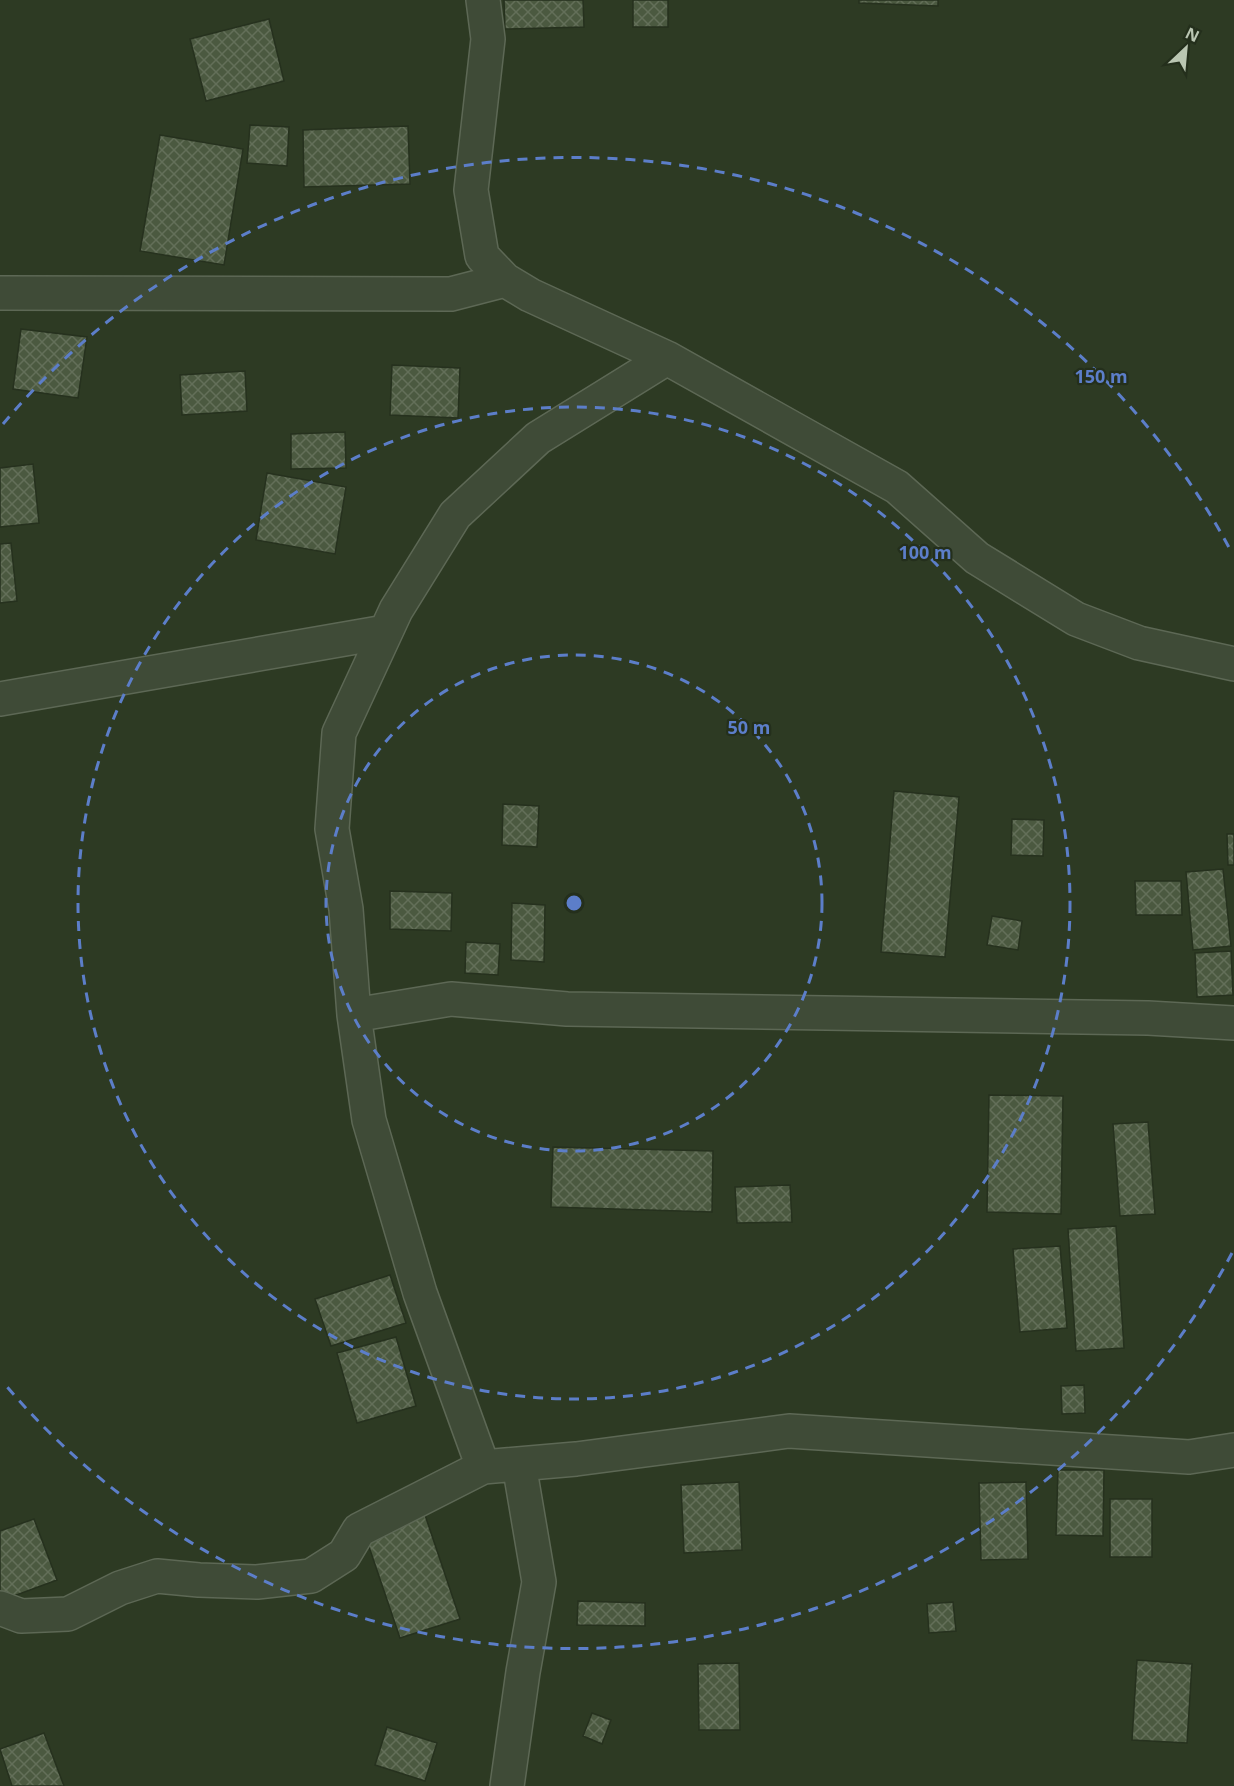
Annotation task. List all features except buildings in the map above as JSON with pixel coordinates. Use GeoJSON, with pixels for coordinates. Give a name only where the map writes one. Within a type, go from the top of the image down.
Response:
{"type":"FeatureCollection","features":[{"type":"Feature","properties":{"kind":"street"},"geometry":{"type":"LineString","coordinates":[[483,0],[488,39],[471,190],[482,256],[505,280],[530,295],[667,358],[897,487],[977,558],[1076,620],[1139,643],[1234,664]]}},
{"type":"Feature","properties":{"kind":"street"},"geometry":{"type":"LineString","coordinates":[[0,293],[452,294],[505,280]]}},
{"type":"Feature","properties":{"kind":"street"},"geometry":{"type":"LineString","coordinates":[[483,1467],[420,1293],[369,1120],[354,1015],[346,909],[332,829],[339,733],[396,610],[455,515],[538,438],[667,358]]}},
{"type":"Feature","properties":{"kind":"street"},"geometry":{"type":"LineString","coordinates":[[0,699],[385,632]]}},
{"type":"Feature","properties":{"kind":"street"},"geometry":{"type":"LineString","coordinates":[[354,1015],[451,999],[567,1009],[1136,1018],[1234,1023]]}},
{"type":"Feature","properties":{"kind":"street"},"geometry":{"type":"LineString","coordinates":[[0,1608],[21,1616],[68,1614],[120,1588],[157,1576],[257,1582],[310,1576],[344,1555],[359,1530],[483,1467],[576,1459],[789,1431],[1189,1457],[1234,1450]]}},
{"type":"Feature","properties":{"kind":"street"},"geometry":{"type":"LineString","coordinates":[[507,1786],[538,1582],[519,1464]]}}]}
